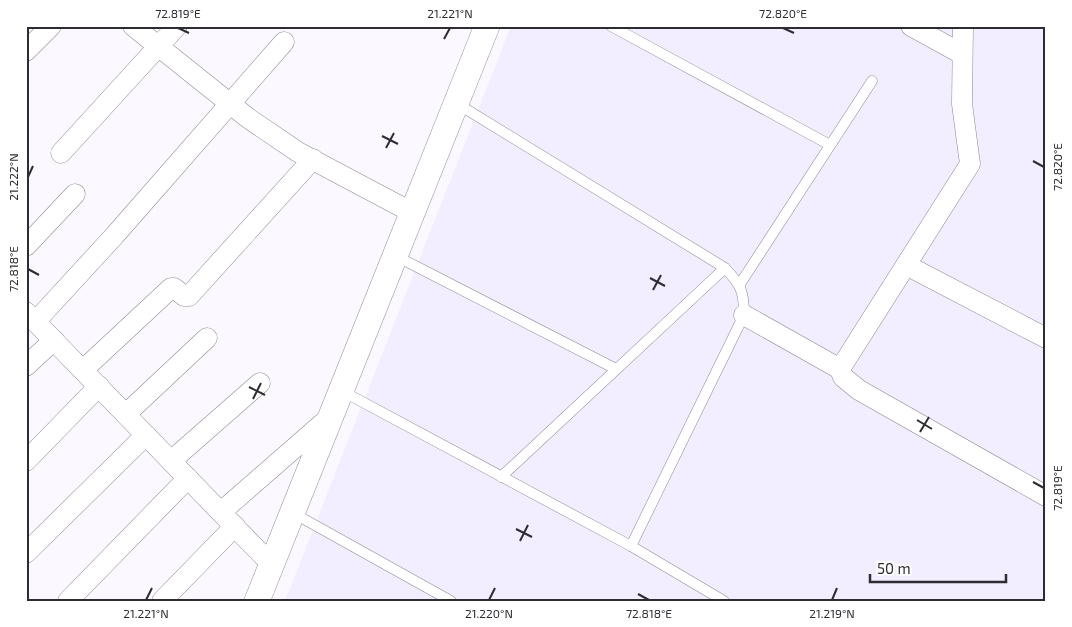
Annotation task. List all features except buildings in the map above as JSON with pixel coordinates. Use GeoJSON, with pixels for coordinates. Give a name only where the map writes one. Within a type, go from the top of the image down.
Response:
{"type":"FeatureCollection","features":[{"type":"Feature","properties":{"kind":"street"},"geometry":{"type":"LineString","coordinates":[[26,51],[51,26]]}},
{"type":"Feature","properties":{"kind":"street"},"geometry":{"type":"LineString","coordinates":[[133,26],[255,123],[313,159],[413,212]]}},
{"type":"Feature","properties":{"kind":"street"},"geometry":{"type":"LineString","coordinates":[[61,153],[177,26]]}},
{"type":"Feature","properties":{"kind":"street"},"geometry":{"type":"LineString","coordinates":[[258,601],[487,26]]}},
{"type":"Feature","properties":{"kind":"street"},"geometry":{"type":"LineString","coordinates":[[911,26],[962,54]]}},
{"type":"Feature","properties":{"kind":"street"},"geometry":{"type":"LineString","coordinates":[[840,369],[970,164],[963,119],[963,26]]}},
{"type":"Feature","properties":{"kind":"street"},"geometry":{"type":"LineString","coordinates":[[272,565],[31,316],[115,235],[284,42]]}},
{"type":"Feature","properties":{"kind":"street"},"geometry":{"type":"LineString","coordinates":[[83,370],[171,288],[174,288],[184,296],[188,296],[313,159]]}},
{"type":"Feature","properties":{"kind":"street"},"geometry":{"type":"LineString","coordinates":[[26,246],[75,194]]}},
{"type":"Feature","properties":{"kind":"street"},"geometry":{"type":"LineString","coordinates":[[906,265],[1046,338]]}},
{"type":"Feature","properties":{"kind":"street"},"geometry":{"type":"LineString","coordinates":[[744,315],[840,369],[843,378],[859,390],[1046,496]]}},
{"type":"Feature","properties":{"kind":"street"},"geometry":{"type":"LineString","coordinates":[[126,414],[207,338]]}},
{"type":"Feature","properties":{"kind":"street"},"geometry":{"type":"LineString","coordinates":[[26,366],[54,340]]}},
{"type":"Feature","properties":{"kind":"street"},"geometry":{"type":"LineString","coordinates":[[172,461],[260,383]]}},
{"type":"Feature","properties":{"kind":"street"},"geometry":{"type":"LineString","coordinates":[[26,462],[99,386]]}},
{"type":"Feature","properties":{"kind":"street"},"geometry":{"type":"LineString","coordinates":[[162,601],[228,519],[332,415]]}},
{"type":"Feature","properties":{"kind":"street"},"geometry":{"type":"LineString","coordinates":[[26,553],[146,435]]}},
{"type":"Feature","properties":{"kind":"street"},"geometry":{"type":"LineString","coordinates":[[68,601],[188,478]]}},
{"type":"Feature","properties":{"kind":"lane"},"geometry":{"type":"LineString","coordinates":[[611,26],[830,145]]}},
{"type":"Feature","properties":{"kind":"lane"},"geometry":{"type":"LineString","coordinates":[[740,284],[872,81]]}},
{"type":"Feature","properties":{"kind":"lane"},"geometry":{"type":"LineString","coordinates":[[456,103],[726,268],[740,284],[744,296],[744,315],[632,546]]}},
{"type":"Feature","properties":{"kind":"lane"},"geometry":{"type":"LineString","coordinates":[[396,256],[616,369]]}},
{"type":"Feature","properties":{"kind":"lane"},"geometry":{"type":"LineString","coordinates":[[501,477],[726,268]]}},
{"type":"Feature","properties":{"kind":"lane"},"geometry":{"type":"LineString","coordinates":[[342,392],[632,546],[724,601]]}},
{"type":"Feature","properties":{"kind":"lane"},"geometry":{"type":"LineString","coordinates":[[293,513],[451,601]]}},
{"type":"Feature","properties":{"kind":"shaded area"},"geometry":{"type":"Polygon","coordinates":[[[511,26],[1046,26],[1046,601],[285,601],[511,26]]]}}]}
